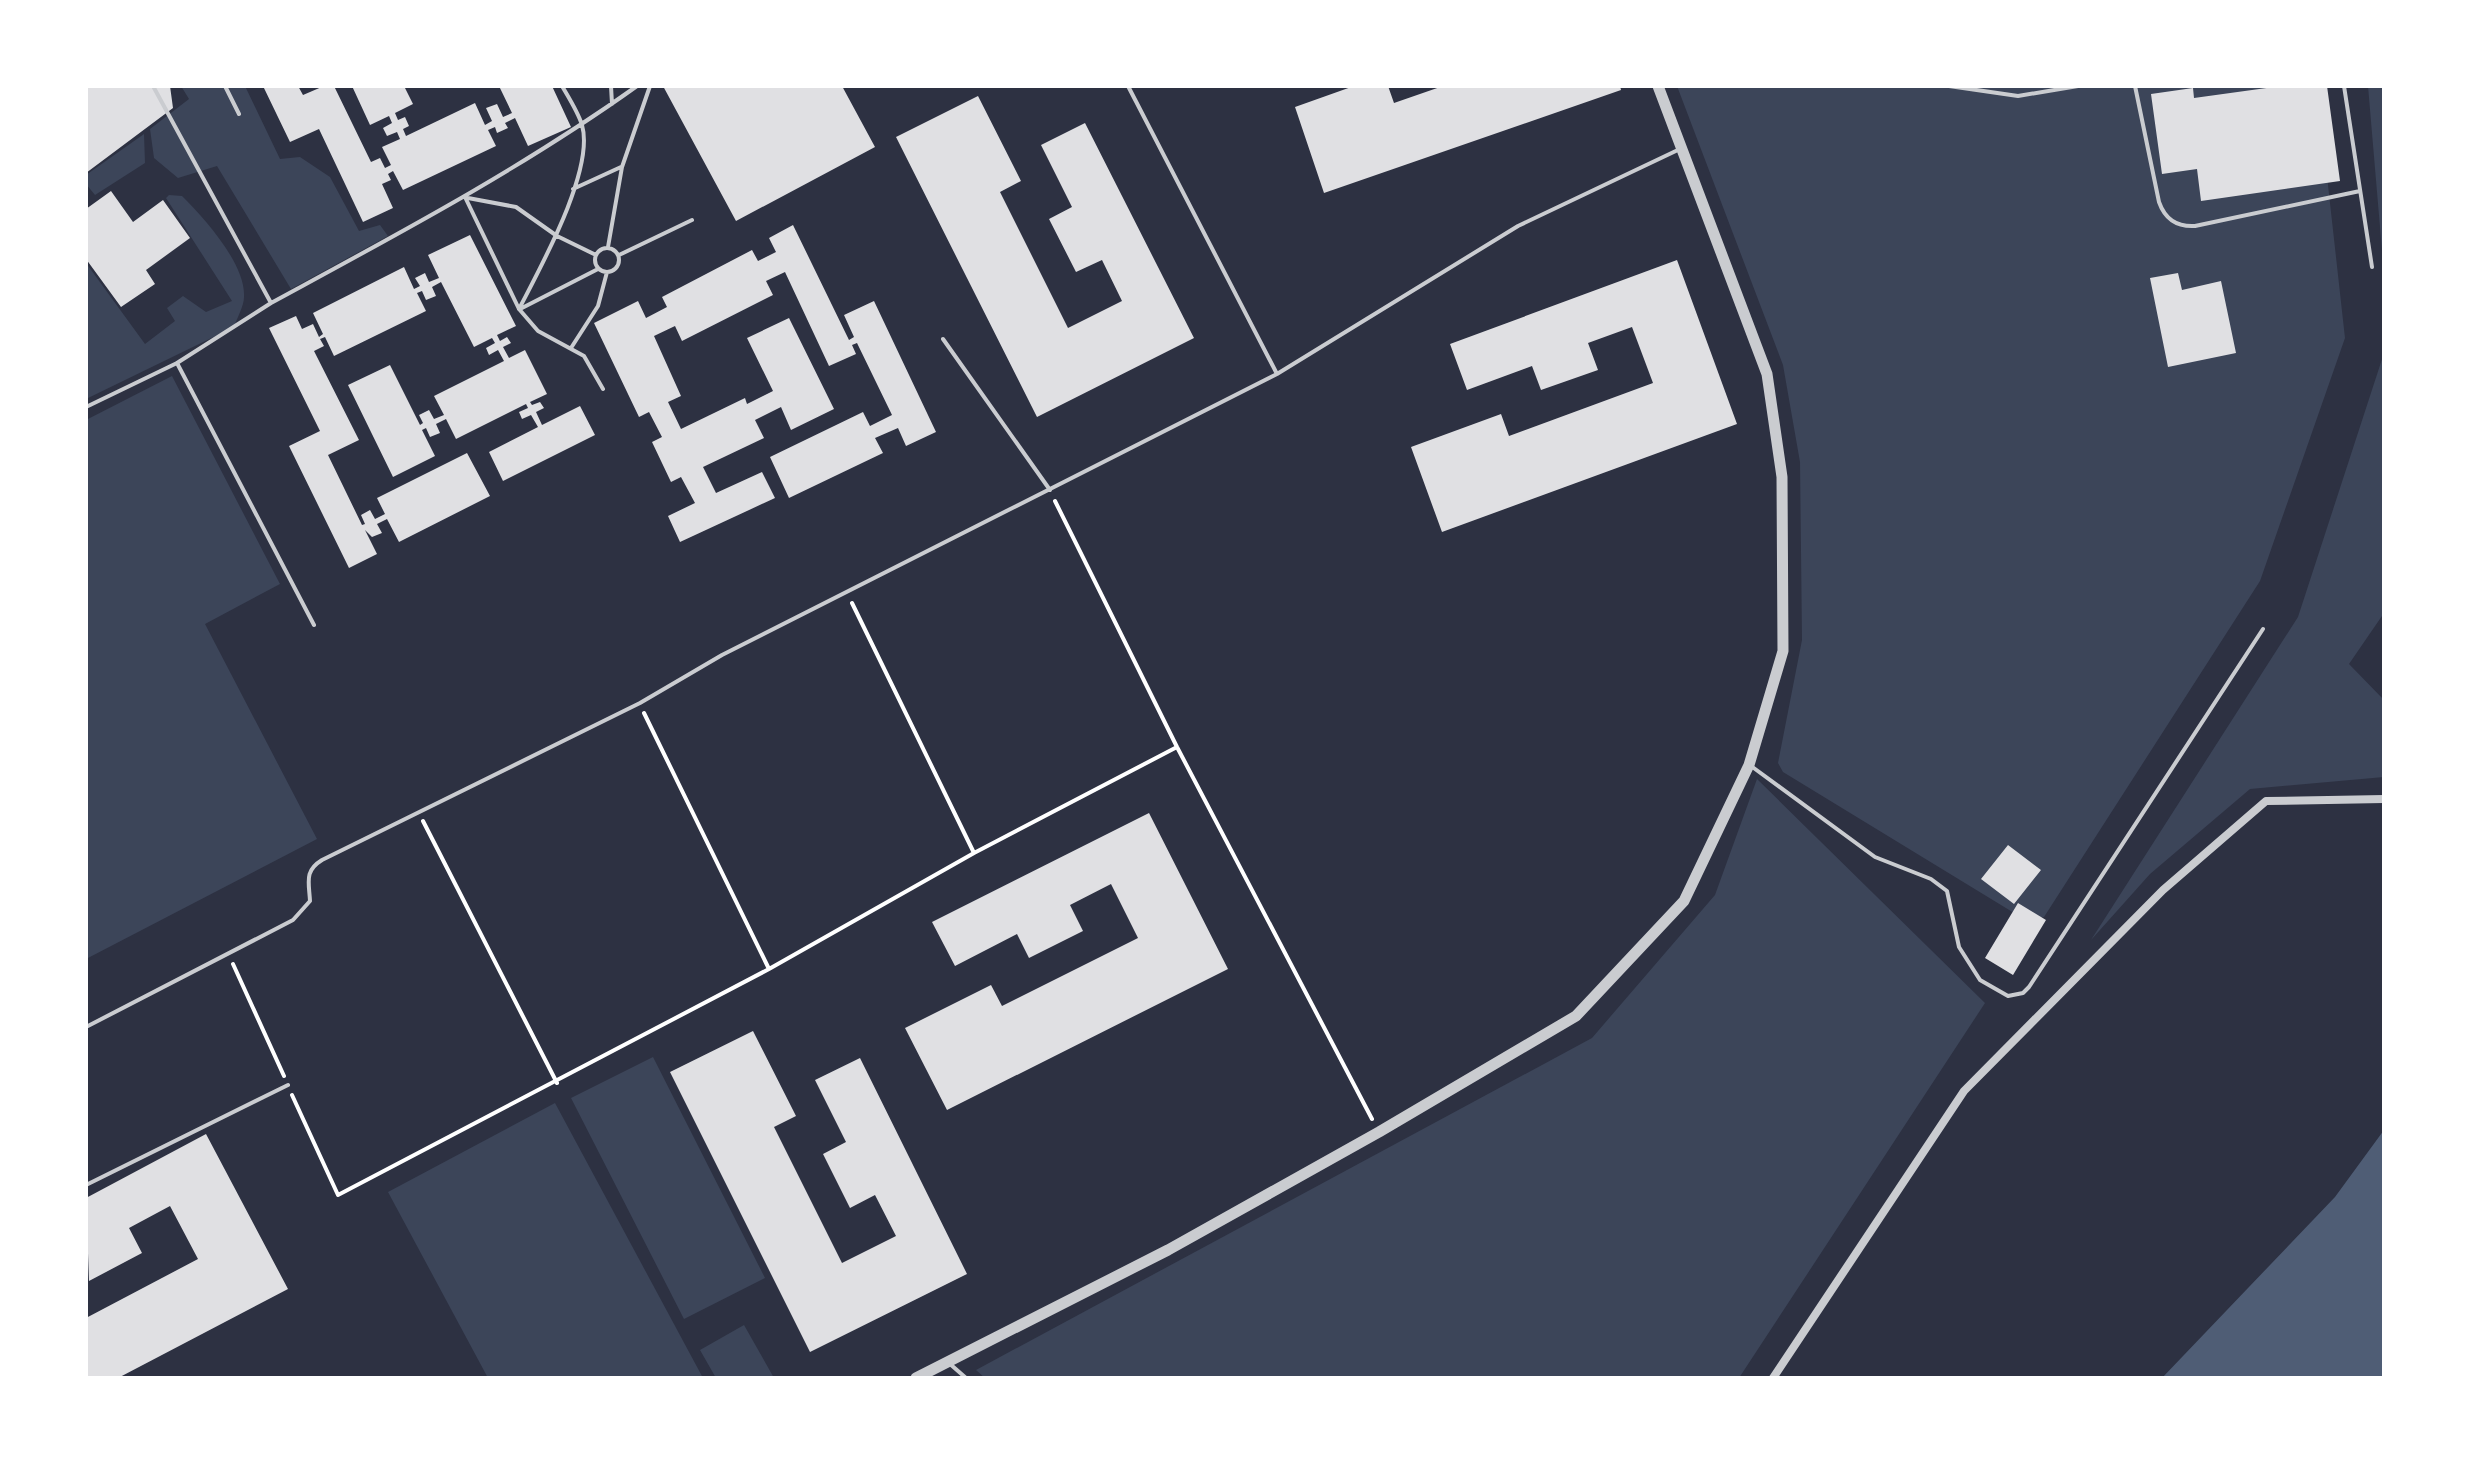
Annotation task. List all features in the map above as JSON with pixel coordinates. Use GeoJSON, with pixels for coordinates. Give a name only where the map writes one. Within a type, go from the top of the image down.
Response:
{"type":"FeatureCollection","features":[{"type":"Feature","properties":{"kind":"street"},"geometry":{"type":"LineString","coordinates":[[916,1378],[1168,1250],[1379,1132],[1576,1016],[1684,901],[1749,765],[1783,651],[1782,477],[1767,374],[1658,86]]}},
{"type":"Feature","properties":{"kind":"street"},"geometry":{"type":"LineString","coordinates":[[1773,1378],[1964,1091],[2163,890],[2266,801],[2384,799]]}},
{"type":"Feature","properties":{"kind":"lane"},"geometry":{"type":"LineString","coordinates":[[153,86],[200,167],[271,303]]}},
{"type":"Feature","properties":{"kind":"lane"},"geometry":{"type":"LineString","coordinates":[[225,86],[239,114]]}},
{"type":"Feature","properties":{"kind":"lane"},"geometry":{"type":"LineString","coordinates":[[519,309],[557,236],[580,168],[582,127],[562,86]]}},
{"type":"Feature","properties":{"kind":"lane"},"geometry":{"type":"LineString","coordinates":[[611,86],[612,104]]}},
{"type":"Feature","properties":{"kind":"lane"},"geometry":{"type":"LineString","coordinates":[[86,407],[177,363],[271,303],[465,197],[582,127],[637,86]]}},
{"type":"Feature","properties":{"kind":"lane"},"geometry":{"type":"LineString","coordinates":[[596,255],[608,247],[622,167],[650,86]]}},
{"type":"Feature","properties":{"kind":"lane"},"geometry":{"type":"LineString","coordinates":[[1128,86],[1277,374]]}},
{"type":"Feature","properties":{"kind":"lane"},"geometry":{"type":"LineString","coordinates":[[1949,86],[2018,96],[2078,86]]}},
{"type":"Feature","properties":{"kind":"lane"},"geometry":{"type":"LineString","coordinates":[[2135,86],[2159,202],[2162,211],[2176,224],[2195,226],[2360,191]]}},
{"type":"Feature","properties":{"kind":"lane"},"geometry":{"type":"LineString","coordinates":[[2344,86],[2372,267]]}},
{"type":"Feature","properties":{"kind":"lane"},"geometry":{"type":"LineString","coordinates":[[86,1026],[293,920],[310,901],[307,876],[311,866],[640,703],[722,655],[1277,374],[1518,226],[1681,148]]}},
{"type":"Feature","properties":{"kind":"lane"},"geometry":{"type":"LineString","coordinates":[[573,189],[622,167]]}},
{"type":"Feature","properties":{"kind":"lane"},"geometry":{"type":"LineString","coordinates":[[465,197],[516,207],[557,236],[596,255]]}},
{"type":"Feature","properties":{"kind":"lane"},"geometry":{"type":"LineString","coordinates":[[465,197],[519,309],[538,331],[584,356],[603,389]]}},
{"type":"Feature","properties":{"kind":"lane"},"geometry":{"type":"LineString","coordinates":[[519,309],[598,269],[607,272],[615,270],[619,255],[692,220]]}},
{"type":"Feature","properties":{"kind":"lane"},"geometry":{"type":"LineString","coordinates":[[608,247],[619,255]]}},
{"type":"Feature","properties":{"kind":"lane"},"geometry":{"type":"LineString","coordinates":[[596,255],[598,269]]}},
{"type":"Feature","properties":{"kind":"lane"},"geometry":{"type":"LineString","coordinates":[[571,348],[598,306],[607,272]]}},
{"type":"Feature","properties":{"kind":"lane"},"geometry":{"type":"LineString","coordinates":[[943,339],[1050,491]]}},
{"type":"Feature","properties":{"kind":"lane"},"geometry":{"type":"LineString","coordinates":[[177,363],[314,625]]}},
{"type":"Feature","properties":{"kind":"lane"},"geometry":{"type":"LineString","coordinates":[[1749,765],[1875,857],[1931,879],[1947,891],[1959,947],[1967,963],[1980,980],[2001,994],[2016,996],[2029,987],[2263,629]]}},
{"type":"Feature","properties":{"kind":"lane"},"geometry":{"type":"LineString","coordinates":[[86,1185],[288,1085]]}},
{"type":"Feature","properties":{"kind":"lane"},"geometry":{"type":"LineString","coordinates":[[947,1361],[966,1378]]}},
{"type":"Feature","properties":{"kind":"path"},"geometry":{"type":"LineString","coordinates":[[1050,491],[1177,747],[1379,1132]]}},
{"type":"Feature","properties":{"kind":"path"},"geometry":{"type":"LineString","coordinates":[[847,594],[974,853]]}},
{"type":"Feature","properties":{"kind":"path"},"geometry":{"type":"LineString","coordinates":[[640,703],[769,969]]}},
{"type":"Feature","properties":{"kind":"path"},"geometry":{"type":"LineString","coordinates":[[338,1195],[557,1083],[769,969],[974,853],[1177,747]]}},
{"type":"Feature","properties":{"kind":"path"},"geometry":{"type":"LineString","coordinates":[[418,812],[557,1083]]}},
{"type":"Feature","properties":{"kind":"shaded area"},"geometry":{"type":"Polygon","coordinates":[[[181,86],[245,86],[280,159],[300,157],[330,177],[359,231],[380,225],[388,236],[291,289],[217,166],[178,178],[154,158],[150,129],[189,99],[181,86]]]}},
{"type":"Feature","properties":{"kind":"shaded area"},"geometry":{"type":"Polygon","coordinates":[[[1677,86],[2317,86],[2345,338],[2260,581],[2044,917],[2032,920],[2019,916],[1783,772],[1778,763],[1802,640],[1800,462],[1783,365],[1677,86]]]}},
{"type":"Feature","properties":{"kind":"shaded area"},"geometry":{"type":"Polygon","coordinates":[[[2368,86],[2384,86],[2384,274],[2368,86]]]}},
{"type":"Feature","properties":{"kind":"shaded area"},"geometry":{"type":"Polygon","coordinates":[[[144,134],[145,163],[95,195],[86,184],[86,175],[144,134]]]}},
{"type":"Feature","properties":{"kind":"shaded area"},"geometry":{"type":"Polygon","coordinates":[[[169,195],[182,196],[222,242],[238,270],[244,301],[234,327],[86,399],[86,263],[145,344],[175,321],[167,308],[183,296],[206,312],[232,301],[166,198],[169,195]]]}},
{"type":"Feature","properties":{"kind":"shaded area"},"geometry":{"type":"Polygon","coordinates":[[[2384,353],[2384,613],[2349,664],[2384,700],[2384,777],[2250,789],[2150,874],[2091,940],[2298,617],[2384,353]]]}},
{"type":"Feature","properties":{"kind":"shaded area"},"geometry":{"type":"Polygon","coordinates":[[[172,376],[280,584],[205,624],[317,839],[86,959],[86,420],[172,376]]]}},
{"type":"Feature","properties":{"kind":"shaded area"},"geometry":{"type":"Polygon","coordinates":[[[1757,779],[1985,1003],[1739,1378],[985,1378],[976,1370],[1592,1038],[1715,895],[1757,779]]]}},
{"type":"Feature","properties":{"kind":"shaded area"},"geometry":{"type":"Polygon","coordinates":[[[653,1057],[765,1278],[684,1319],[571,1098],[653,1057]]]}},
{"type":"Feature","properties":{"kind":"shaded area"},"geometry":{"type":"Polygon","coordinates":[[[555,1103],[703,1378],[488,1378],[388,1192],[555,1103]]]}},
{"type":"Feature","properties":{"kind":"shaded area"},"geometry":{"type":"Polygon","coordinates":[[[2384,1130],[2384,1378],[2162,1378],[2335,1197],[2384,1130]]]}},
{"type":"Feature","properties":{"kind":"shaded area"},"geometry":{"type":"Polygon","coordinates":[[[744,1325],[774,1378],[716,1378],[700,1350],[744,1325]]]}},
{"type":"Feature","properties":{"kind":"building"},"geometry":{"type":"Polygon","coordinates":[[[90,86],[170,86],[173,108],[86,173],[86,89],[90,86]]]}},
{"type":"Feature","properties":{"kind":"building"},"geometry":{"type":"Polygon","coordinates":[[[263,86],[298,86],[303,95],[324,86],[334,86],[371,162],[380,158],[385,168],[391,165],[382,147],[400,139],[397,132],[387,136],[383,128],[392,123],[389,116],[370,125],[352,86],[404,86],[413,104],[395,113],[398,120],[405,117],[409,126],[403,129],[406,136],[475,103],[485,125],[492,121],[486,108],[497,104],[503,117],[512,113],[499,86],[552,86],[571,127],[528,146],[515,118],[505,123],[508,128],[497,133],[495,127],[488,130],[496,146],[403,190],[393,171],[388,174],[391,180],[382,184],[393,208],[363,222],[319,129],[290,142],[263,86]]]}},
{"type":"Feature","properties":{"kind":"building"},"geometry":{"type":"Polygon","coordinates":[[[663,86],[842,86],[875,147],[736,221],[663,86]]]}},
{"type":"Feature","properties":{"kind":"building"},"geometry":{"type":"Polygon","coordinates":[[[1354,86],[1388,86],[1394,103],[1443,86],[1620,86],[1621,90],[1324,193],[1295,107],[1354,86]]]}},
{"type":"Feature","properties":{"kind":"building"},"geometry":{"type":"Polygon","coordinates":[[[2281,86],[2327,86],[2340,181],[2201,201],[2197,169],[2162,174],[2151,94],[2193,88],[2194,98],[2281,86]]]}},
{"type":"Feature","properties":{"kind":"building"},"geometry":{"type":"Polygon","coordinates":[[[978,96],[1021,181],[1000,192],[1068,328],[1122,301],[1102,260],[1076,272],[1049,219],[1072,207],[1041,145],[1085,123],[1194,338],[1037,417],[896,137],[978,96]]]}},
{"type":"Feature","properties":{"kind":"building"},"geometry":{"type":"Polygon","coordinates":[[[111,191],[133,222],[163,200],[190,238],[146,270],[155,284],[121,307],[86,259],[86,209],[111,191]]]}},
{"type":"Feature","properties":{"kind":"building"},"geometry":{"type":"Polygon","coordinates":[[[793,225],[849,340],[854,337],[844,315],[874,301],[936,432],[906,446],[898,428],[875,438],[883,453],[789,498],[770,457],[863,412],[870,426],[892,415],[857,343],[852,345],[856,354],[829,366],[785,272],[766,281],[773,295],[682,341],[675,326],[654,336],[681,396],[668,402],[681,429],[745,398],[747,404],[773,391],[747,338],[789,318],[834,409],[791,430],[781,407],[755,420],[764,438],[703,467],[716,493],[762,472],[775,498],[680,542],[668,516],[695,503],[681,477],[671,482],[652,442],[662,437],[649,412],[639,417],[594,323],[638,301],[646,318],[667,307],[662,297],[752,250],[758,261],[776,252],[769,238],[793,225]]]}},
{"type":"Feature","properties":{"kind":"building"},"geometry":{"type":"Polygon","coordinates":[[[470,235],[516,326],[497,335],[500,341],[507,337],[511,343],[503,347],[509,358],[525,350],[547,394],[530,402],[532,405],[540,402],[544,408],[536,412],[542,425],[580,406],[595,435],[503,481],[489,452],[538,427],[531,415],[522,419],[519,412],[528,408],[526,404],[456,439],[446,419],[436,424],[440,433],[430,437],[426,428],[422,430],[435,456],[393,477],[348,385],[390,365],[420,425],[423,423],[419,415],[429,410],[434,419],[444,415],[434,396],[504,361],[498,350],[489,355],[486,348],[495,343],[492,338],[474,347],[441,282],[432,287],[436,296],[426,300],[422,291],[417,293],[426,311],[334,356],[325,337],[320,339],[324,346],[314,351],[359,440],[328,455],[362,525],[365,524],[361,515],[370,510],[375,519],[385,514],[377,498],[467,453],[490,496],[399,542],[387,519],[377,524],[382,533],[372,537],[365,530],[377,554],[349,568],[289,446],[320,431],[269,328],[296,316],[302,329],[313,324],[319,337],[323,334],[313,313],[404,267],[414,289],[420,286],[415,278],[425,273],[429,282],[439,278],[428,255],[470,235]]]}},
{"type":"Feature","properties":{"kind":"building"},"geometry":{"type":"Polygon","coordinates":[[[1677,260],[1737,424],[1442,532],[1411,447],[1501,414],[1509,436],[1653,383],[1632,327],[1588,343],[1598,370],[1541,390],[1532,366],[1467,390],[1450,344],[1677,260]]]}},
{"type":"Feature","properties":{"kind":"building"},"geometry":{"type":"Polygon","coordinates":[[[2178,273],[2182,290],[2221,281],[2236,353],[2168,367],[2150,278],[2178,273]]]}},
{"type":"Feature","properties":{"kind":"building"},"geometry":{"type":"Polygon","coordinates":[[[1149,813],[1228,969],[947,1110],[905,1028],[991,985],[1002,1006],[1138,938],[1111,884],[1070,905],[1083,931],[1029,958],[1017,934],[955,966],[932,922],[1149,813]]]}},
{"type":"Feature","properties":{"kind":"building"},"geometry":{"type":"Polygon","coordinates":[[[2008,845],[2041,870],[2014,904],[1981,879],[2008,845]]]}},
{"type":"Feature","properties":{"kind":"building"},"geometry":{"type":"Polygon","coordinates":[[[2018,903],[2046,920],[2013,975],[1985,958],[2018,903]]]}},
{"type":"Feature","properties":{"kind":"building"},"geometry":{"type":"Polygon","coordinates":[[[753,1031],[796,1116],[774,1127],[842,1263],[896,1236],[875,1195],[850,1208],[823,1154],[846,1142],[815,1080],[860,1058],[967,1274],[810,1352],[670,1072],[753,1031]]]}},
{"type":"Feature","properties":{"kind":"building"},"geometry":{"type":"Polygon","coordinates":[[[206,1134],[288,1289],[118,1378],[86,1378],[86,1318],[198,1259],[170,1206],[129,1228],[142,1253],[89,1281],[86,1198],[206,1134]]]}}]}
